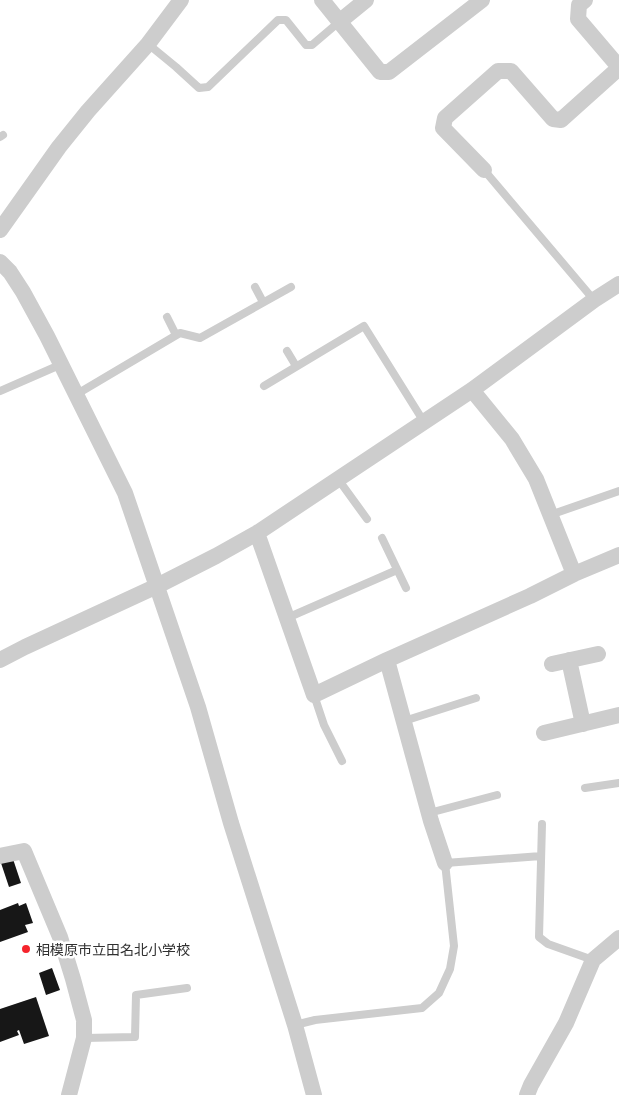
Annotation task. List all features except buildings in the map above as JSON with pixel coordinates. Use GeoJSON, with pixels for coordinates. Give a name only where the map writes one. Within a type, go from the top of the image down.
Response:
{"type":"FeatureCollection","features":[{"type":"Feature","properties":{"kind":"street"},"geometry":{"type":"LineString","coordinates":[[0,230],[60,147],[148,44],[181,0]]}},
{"type":"Feature","properties":{"kind":"street"},"geometry":{"type":"LineString","coordinates":[[322,0],[380,72],[390,72],[482,0]]}},
{"type":"Feature","properties":{"kind":"street"},"geometry":{"type":"LineString","coordinates":[[339,22],[366,0]]}},
{"type":"Feature","properties":{"kind":"street"},"geometry":{"type":"LineString","coordinates":[[484,170],[443,128],[445,118],[498,71],[511,71],[553,119],[562,120],[619,67],[578,19],[579,5],[585,0]]}},
{"type":"Feature","properties":{"kind":"street"},"geometry":{"type":"LineString","coordinates":[[0,262],[10,272],[23,292],[62,364],[125,492],[198,706],[231,823],[295,1024],[314,1095]]}},
{"type":"Feature","properties":{"kind":"street"},"geometry":{"type":"LineString","coordinates":[[0,660],[157,586],[257,533],[472,390],[594,300],[619,284]]}},
{"type":"Feature","properties":{"kind":"street"},"geometry":{"type":"LineString","coordinates":[[472,390],[512,439],[536,479],[574,574]]}},
{"type":"Feature","properties":{"kind":"street"},"geometry":{"type":"LineString","coordinates":[[257,533],[314,695],[574,574],[619,555]]}},
{"type":"Feature","properties":{"kind":"street"},"geometry":{"type":"LineString","coordinates":[[552,664],[598,654]]}},
{"type":"Feature","properties":{"kind":"street"},"geometry":{"type":"LineString","coordinates":[[387,660],[429,813],[445,863]]}},
{"type":"Feature","properties":{"kind":"street"},"geometry":{"type":"LineString","coordinates":[[569,660],[583,724]]}},
{"type":"Feature","properties":{"kind":"street"},"geometry":{"type":"LineString","coordinates":[[544,732],[619,715]]}},
{"type":"Feature","properties":{"kind":"street"},"geometry":{"type":"LineString","coordinates":[[0,856],[24,851],[60,937],[73,979],[84,1020],[84,1038],[69,1095]]}},
{"type":"Feature","properties":{"kind":"street"},"geometry":{"type":"LineString","coordinates":[[528,1095],[531,1085],[566,1023],[593,960],[619,938]]}},
{"type":"Feature","properties":{"kind":"lane"},"geometry":{"type":"LineString","coordinates":[[148,44],[199,88],[208,87],[278,20],[286,20],[306,45],[312,45],[339,22]]}},
{"type":"Feature","properties":{"kind":"lane"},"geometry":{"type":"LineString","coordinates":[[484,170],[594,300]]}},
{"type":"Feature","properties":{"kind":"lane"},"geometry":{"type":"LineString","coordinates":[[255,286],[264,302]]}},
{"type":"Feature","properties":{"kind":"lane"},"geometry":{"type":"LineString","coordinates":[[77,394],[180,333],[200,338],[291,287]]}},
{"type":"Feature","properties":{"kind":"lane"},"geometry":{"type":"LineString","coordinates":[[167,317],[176,335]]}},
{"type":"Feature","properties":{"kind":"lane"},"geometry":{"type":"LineString","coordinates":[[264,386],[364,326],[424,422]]}},
{"type":"Feature","properties":{"kind":"lane"},"geometry":{"type":"LineString","coordinates":[[287,351],[296,366]]}},
{"type":"Feature","properties":{"kind":"lane"},"geometry":{"type":"LineString","coordinates":[[0,391],[62,364]]}},
{"type":"Feature","properties":{"kind":"lane"},"geometry":{"type":"LineString","coordinates":[[338,479],[367,519]]}},
{"type":"Feature","properties":{"kind":"lane"},"geometry":{"type":"LineString","coordinates":[[550,515],[619,491]]}},
{"type":"Feature","properties":{"kind":"lane"},"geometry":{"type":"LineString","coordinates":[[382,538],[390,551],[406,588]]}},
{"type":"Feature","properties":{"kind":"lane"},"geometry":{"type":"LineString","coordinates":[[287,618],[397,570]]}},
{"type":"Feature","properties":{"kind":"lane"},"geometry":{"type":"LineString","coordinates":[[314,695],[324,725],[342,761]]}},
{"type":"Feature","properties":{"kind":"lane"},"geometry":{"type":"LineString","coordinates":[[404,721],[476,698]]}},
{"type":"Feature","properties":{"kind":"lane"},"geometry":{"type":"LineString","coordinates":[[585,788],[619,783]]}},
{"type":"Feature","properties":{"kind":"lane"},"geometry":{"type":"LineString","coordinates":[[429,813],[496,795]]}},
{"type":"Feature","properties":{"kind":"lane"},"geometry":{"type":"LineString","coordinates":[[542,824],[540,937],[548,944],[593,960]]}},
{"type":"Feature","properties":{"kind":"lane"},"geometry":{"type":"LineString","coordinates":[[295,1024],[422,1008],[439,993],[450,969],[454,946],[445,863],[541,856]]}},
{"type":"Feature","properties":{"kind":"lane"},"geometry":{"type":"LineString","coordinates":[[84,1038],[135,1037],[136,995],[187,988]]}},
{"type":"Feature","properties":{"kind":"place","name":"相模原市立田名北小学校"},"geometry":{"type":"Point","coordinates":[26,949]}}]}
